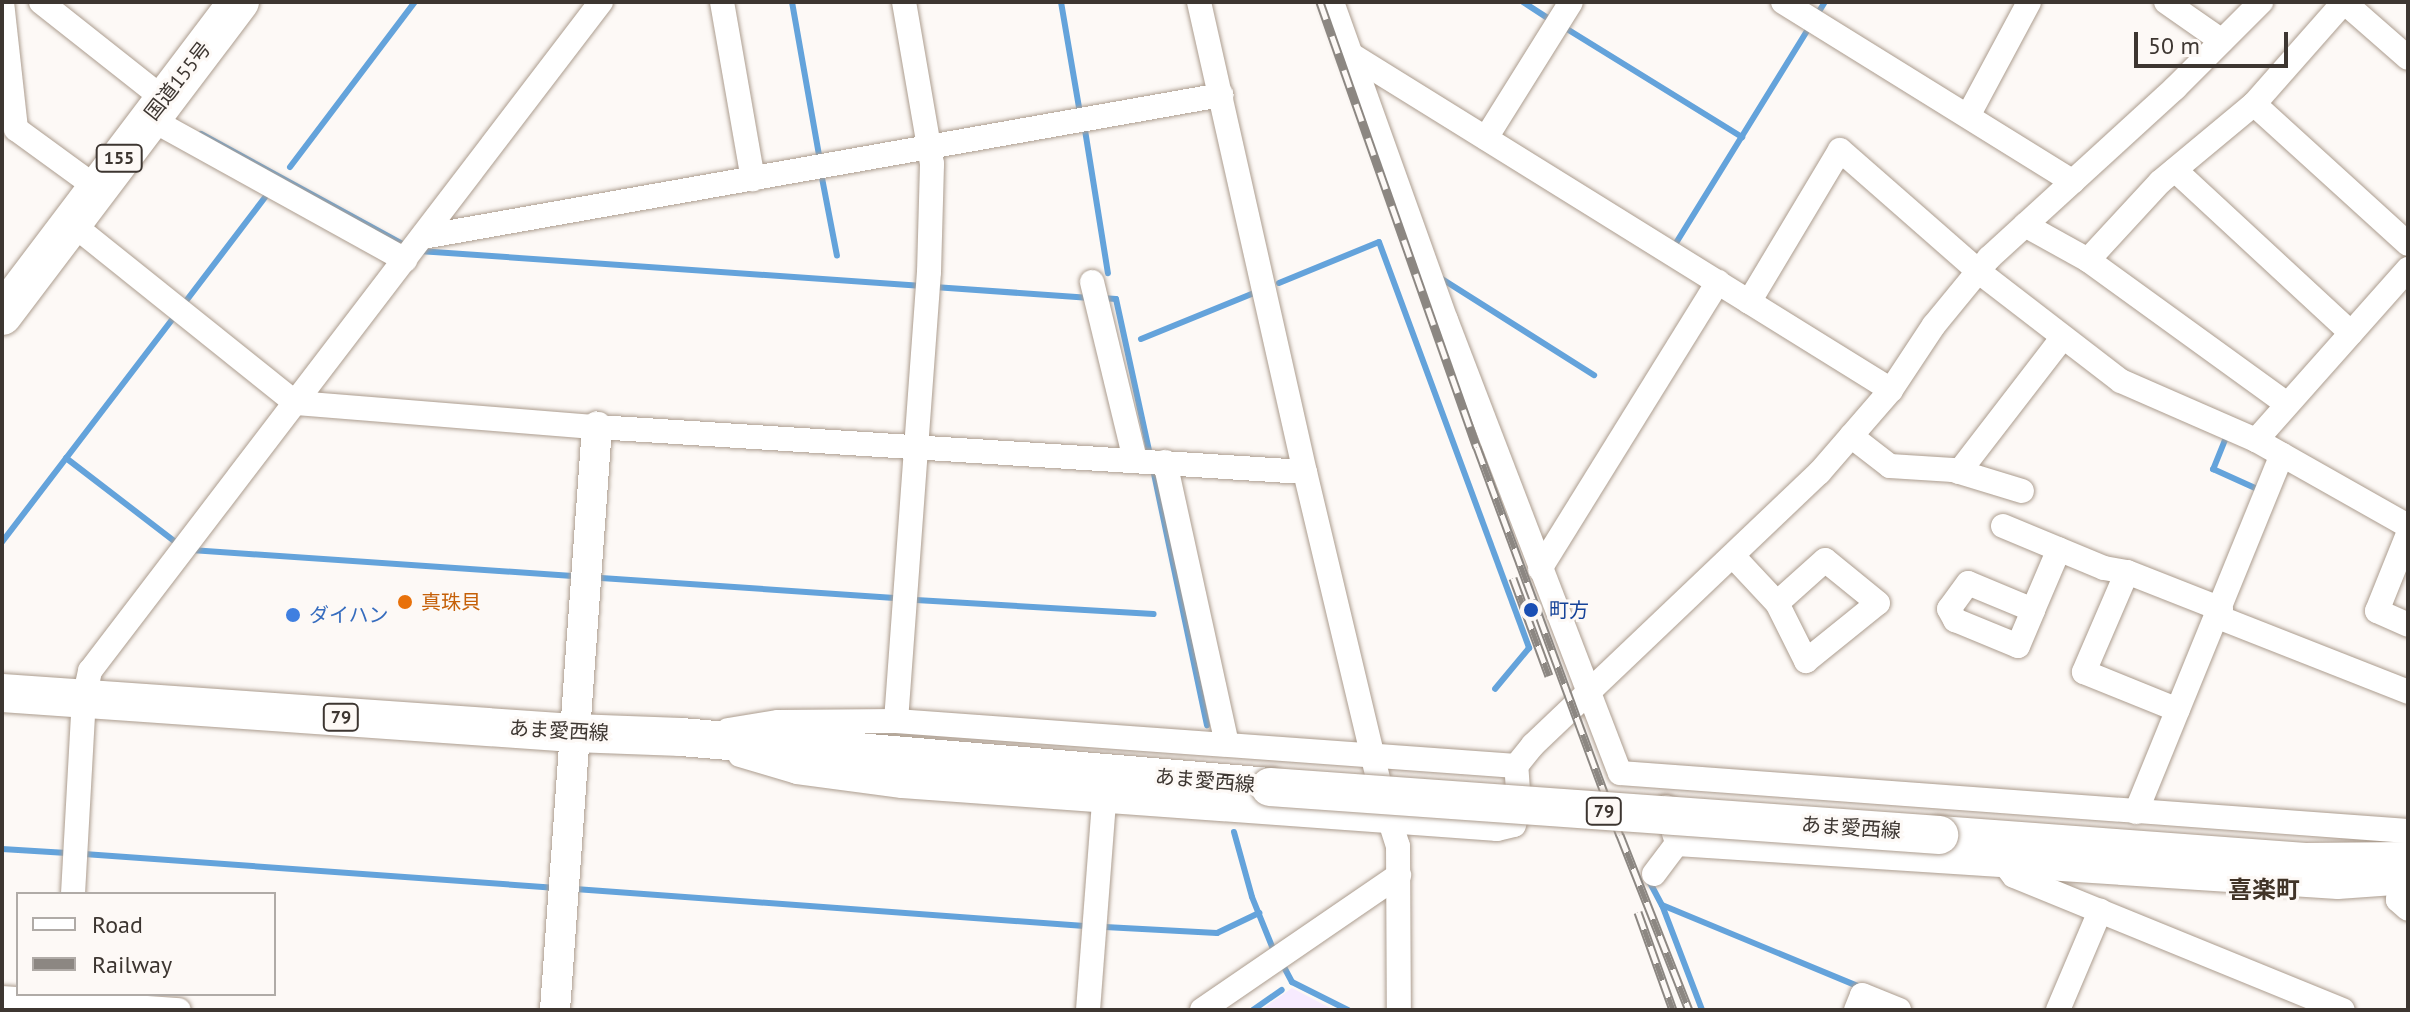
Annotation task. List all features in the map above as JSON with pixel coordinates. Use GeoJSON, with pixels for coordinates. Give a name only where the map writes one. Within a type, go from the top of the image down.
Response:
{"type":"FeatureCollection","features":[{"type":"Feature","properties":{"kind":"highway","name":"国道155号"},"geometry":{"type":"LineString","coordinates":[[2,315],[239,2]]}},
{"type":"Feature","properties":{"kind":"main road","name":"あま愛西線"},"geometry":{"type":"LineString","coordinates":[[2,693],[574,733],[681,737],[1270,787],[2305,862],[2405,875]]}},
{"type":"Feature","properties":{"kind":"street"},"geometry":{"type":"LineString","coordinates":[[2,2],[9,130],[97,188]]}},
{"type":"Feature","properties":{"kind":"street"},"geometry":{"type":"LineString","coordinates":[[41,2],[156,108],[406,259]]}},
{"type":"Feature","properties":{"kind":"street"},"geometry":{"type":"LineString","coordinates":[[73,892],[84,699],[90,671],[601,2]]}},
{"type":"Feature","properties":{"kind":"street"},"geometry":{"type":"LineString","coordinates":[[722,2],[753,179]]}},
{"type":"Feature","properties":{"kind":"street"},"geometry":{"type":"LineString","coordinates":[[896,721],[928,284],[932,148],[904,2]]}},
{"type":"Feature","properties":{"kind":"street"},"geometry":{"type":"LineString","coordinates":[[1199,2],[1305,472],[1398,846],[1399,1008]]}},
{"type":"Feature","properties":{"kind":"street"},"geometry":{"type":"LineString","coordinates":[[1332,2],[1587,695],[1620,773],[2408,831]]}},
{"type":"Feature","properties":{"kind":"street"},"geometry":{"type":"LineString","coordinates":[[1486,138],[1571,2]]}},
{"type":"Feature","properties":{"kind":"street"},"geometry":{"type":"LineString","coordinates":[[1783,2],[2073,182]]}},
{"type":"Feature","properties":{"kind":"street"},"geometry":{"type":"LineString","coordinates":[[1968,116],[2029,2]]}},
{"type":"Feature","properties":{"kind":"street"},"geometry":{"type":"LineString","coordinates":[[2166,2],[2222,41]]}},
{"type":"Feature","properties":{"kind":"street"},"geometry":{"type":"LineString","coordinates":[[681,737],[778,722],[896,721],[1516,766],[1819,473],[1891,390],[1934,325],[1978,271],[2261,2]]}},
{"type":"Feature","properties":{"kind":"street"},"geometry":{"type":"LineString","coordinates":[[2088,260],[2175,170],[2254,104],[2344,2],[2408,58]]}},
{"type":"Feature","properties":{"kind":"street"},"geometry":{"type":"LineString","coordinates":[[1350,54],[1891,390]]}},
{"type":"Feature","properties":{"kind":"street"},"geometry":{"type":"LineString","coordinates":[[423,237],[1221,95]]}},
{"type":"Feature","properties":{"kind":"street"},"geometry":{"type":"LineString","coordinates":[[2254,104],[2408,244]]}},
{"type":"Feature","properties":{"kind":"street"},"geometry":{"type":"LineString","coordinates":[[1749,302],[1840,150],[1978,271],[2121,381],[2256,440],[2408,526]]}},
{"type":"Feature","properties":{"kind":"street"},"geometry":{"type":"LineString","coordinates":[[2175,170],[2351,333]]}},
{"type":"Feature","properties":{"kind":"street"},"geometry":{"type":"LineString","coordinates":[[71,223],[296,403],[597,427],[1305,472]]}},
{"type":"Feature","properties":{"kind":"street"},"geometry":{"type":"LineString","coordinates":[[2025,225],[2088,260],[2287,404]]}},
{"type":"Feature","properties":{"kind":"street"},"geometry":{"type":"LineString","coordinates":[[2256,440],[2408,269]]}},
{"type":"Feature","properties":{"kind":"street"},"geometry":{"type":"LineString","coordinates":[[1540,569],[1718,282]]}},
{"type":"Feature","properties":{"kind":"street"},"geometry":{"type":"LineString","coordinates":[[1095,293],[1149,461],[1227,744]]}},
{"type":"Feature","properties":{"kind":"street"},"geometry":{"type":"LineString","coordinates":[[1959,472],[2063,337]]}},
{"type":"Feature","properties":{"kind":"street"},"geometry":{"type":"LineString","coordinates":[[555,1010],[597,427]]}},
{"type":"Feature","properties":{"kind":"street"},"geometry":{"type":"LineString","coordinates":[[1851,436],[1890,466],[1959,472],[2022,491]]}},
{"type":"Feature","properties":{"kind":"street"},"geometry":{"type":"LineString","coordinates":[[2136,812],[2220,613],[2282,455]]}},
{"type":"Feature","properties":{"kind":"street"},"geometry":{"type":"LineString","coordinates":[[2003,526],[2104,568],[2127,572],[2408,692]]}},
{"type":"Feature","properties":{"kind":"street"},"geometry":{"type":"LineString","coordinates":[[2408,534],[2377,611],[2408,625]]}},
{"type":"Feature","properties":{"kind":"street"},"geometry":{"type":"LineString","coordinates":[[2033,610],[2059,549]]}},
{"type":"Feature","properties":{"kind":"street"},"geometry":{"type":"LineString","coordinates":[[1733,556],[1777,603]]}},
{"type":"Feature","properties":{"kind":"street"},"geometry":{"type":"LineString","coordinates":[[2127,572],[2084,672],[2178,710]]}},
{"type":"Feature","properties":{"kind":"street"},"geometry":{"type":"LineString","coordinates":[[681,737],[812,774],[902,786],[1497,829],[1514,825],[1519,805],[1516,766]]}},
{"type":"Feature","properties":{"kind":"street"},"geometry":{"type":"LineString","coordinates":[[1673,777],[1666,809],[1677,844]]}},
{"type":"Feature","properties":{"kind":"street"},"geometry":{"type":"LineString","coordinates":[[1802,851],[1806,787]]}},
{"type":"Feature","properties":{"kind":"street"},"geometry":{"type":"LineString","coordinates":[[1088,1010],[1104,800]]}},
{"type":"Feature","properties":{"kind":"street"},"geometry":{"type":"LineString","coordinates":[[1677,844],[2338,887],[2405,875],[2398,900],[2408,909]]}},
{"type":"Feature","properties":{"kind":"street"},"geometry":{"type":"LineString","coordinates":[[1654,874],[1677,844]]}},
{"type":"Feature","properties":{"kind":"street"},"geometry":{"type":"LineString","coordinates":[[2006,865],[2014,876],[2308,1003],[2343,1010]]}},
{"type":"Feature","properties":{"kind":"street"},"geometry":{"type":"LineString","coordinates":[[2058,1010],[2111,873]]}},
{"type":"Feature","properties":{"kind":"street"},"geometry":{"type":"LineString","coordinates":[[1202,1010],[1399,875]]}},
{"type":"Feature","properties":{"kind":"street"},"geometry":{"type":"LineString","coordinates":[[1856,1010],[1862,995],[1899,1010]]}},
{"type":"Feature","properties":{"kind":"street"},"geometry":{"type":"LineString","coordinates":[[2,998],[164,1009]]}},
{"type":"Feature","properties":{"kind":"shaded area"},"geometry":{"type":"Polygon","coordinates":[[[1292,988],[1334,1010],[1261,1010],[1292,988]]]}},
{"type":"Feature","properties":{"kind":"waterway"},"geometry":{"type":"LineString","coordinates":[[290,167],[415,2]]}},
{"type":"Feature","properties":{"kind":"waterway"},"geometry":{"type":"LineString","coordinates":[[792,2],[820,160]]}},
{"type":"Feature","properties":{"kind":"waterway"},"geometry":{"type":"LineString","coordinates":[[1061,2],[1080,113]]}},
{"type":"Feature","properties":{"kind":"waterway"},"geometry":{"type":"LineString","coordinates":[[1523,2],[1549,19]]}},
{"type":"Feature","properties":{"kind":"waterway"},"geometry":{"type":"LineString","coordinates":[[1818,13],[1825,2]]}},
{"type":"Feature","properties":{"kind":"waterway"},"geometry":{"type":"LineString","coordinates":[[1676,243],[1809,28]]}},
{"type":"Feature","properties":{"kind":"waterway"},"geometry":{"type":"LineString","coordinates":[[1567,29],[1742,137]]}},
{"type":"Feature","properties":{"kind":"waterway"},"geometry":{"type":"LineString","coordinates":[[1085,130],[1108,273]]}},
{"type":"Feature","properties":{"kind":"waterway"},"geometry":{"type":"LineString","coordinates":[[201,134],[406,246]]}},
{"type":"Feature","properties":{"kind":"waterway"},"geometry":{"type":"LineString","coordinates":[[822,178],[837,256]]}},
{"type":"Feature","properties":{"kind":"waterway"},"geometry":{"type":"LineString","coordinates":[[183,305],[266,196]]}},
{"type":"Feature","properties":{"kind":"waterway"},"geometry":{"type":"LineString","coordinates":[[1279,283],[1379,242],[1529,648],[1495,689]]}},
{"type":"Feature","properties":{"kind":"waterway"},"geometry":{"type":"LineString","coordinates":[[419,251],[923,286]]}},
{"type":"Feature","properties":{"kind":"waterway"},"geometry":{"type":"LineString","coordinates":[[1442,279],[1594,375]]}},
{"type":"Feature","properties":{"kind":"waterway"},"geometry":{"type":"LineString","coordinates":[[934,287],[1091,298]]}},
{"type":"Feature","properties":{"kind":"waterway"},"geometry":{"type":"LineString","coordinates":[[1141,339],[1254,293]]}},
{"type":"Feature","properties":{"kind":"waterway"},"geometry":{"type":"LineString","coordinates":[[1102,298],[1116,299],[1150,455]]}},
{"type":"Feature","properties":{"kind":"waterway"},"geometry":{"type":"LineString","coordinates":[[2,542],[173,318]]}},
{"type":"Feature","properties":{"kind":"waterway"},"geometry":{"type":"LineString","coordinates":[[2227,435],[2213,469],[2257,489]]}},
{"type":"Feature","properties":{"kind":"waterway"},"geometry":{"type":"LineString","coordinates":[[66,458],[178,544]]}},
{"type":"Feature","properties":{"kind":"waterway"},"geometry":{"type":"LineString","coordinates":[[1153,469],[1207,725]]}},
{"type":"Feature","properties":{"kind":"waterway"},"geometry":{"type":"LineString","coordinates":[[191,550],[569,576]]}},
{"type":"Feature","properties":{"kind":"waterway"},"geometry":{"type":"LineString","coordinates":[[601,578],[898,598]]}},
{"type":"Feature","properties":{"kind":"waterway"},"geometry":{"type":"LineString","coordinates":[[916,600],[1154,614]]}},
{"type":"Feature","properties":{"kind":"waterway"},"geometry":{"type":"LineString","coordinates":[[1234,832],[1252,897],[1273,949]]}},
{"type":"Feature","properties":{"kind":"waterway"},"geometry":{"type":"LineString","coordinates":[[2,849],[67,853]]}},
{"type":"Feature","properties":{"kind":"waterway"},"geometry":{"type":"LineString","coordinates":[[84,854],[550,887]]}},
{"type":"Feature","properties":{"kind":"waterway"},"geometry":{"type":"LineString","coordinates":[[1648,879],[1662,905],[1702,1010]]}},
{"type":"Feature","properties":{"kind":"waterway"},"geometry":{"type":"LineString","coordinates":[[575,889],[1085,926]]}},
{"type":"Feature","properties":{"kind":"waterway"},"geometry":{"type":"LineString","coordinates":[[1662,905],[1860,987]]}},
{"type":"Feature","properties":{"kind":"waterway"},"geometry":{"type":"LineString","coordinates":[[1105,927],[1217,933],[1259,913]]}},
{"type":"Feature","properties":{"kind":"waterway"},"geometry":{"type":"LineString","coordinates":[[1284,967],[1292,982],[1348,1010]]}},
{"type":"Feature","properties":{"kind":"waterway"},"geometry":{"type":"LineString","coordinates":[[1253,1010],[1282,990]]}},
{"type":"Feature","properties":{"kind":"railway"},"geometry":{"type":"LineString","coordinates":[[1320,2],[1477,447],[1620,835],[1689,1010]]}},
{"type":"Feature","properties":{"kind":"railway"},"geometry":{"type":"LineString","coordinates":[[1513,578],[1549,676]]}},
{"type":"Feature","properties":{"kind":"railway"},"geometry":{"type":"LineString","coordinates":[[1638,912],[1673,1010]]}},
{"type":"Feature","properties":{"kind":"place","name":"真珠貝"},"geometry":{"type":"Point","coordinates":[405,602]}},
{"type":"Feature","properties":{"kind":"place","name":"町方"},"geometry":{"type":"Point","coordinates":[1531,610]}},
{"type":"Feature","properties":{"kind":"place","name":"ダイハン"},"geometry":{"type":"Point","coordinates":[293,615]}},
{"type":"Feature","properties":{"kind":"district","name":"喜楽町"},"geometry":{"type":"Point","coordinates":[2264,890]}}]}
